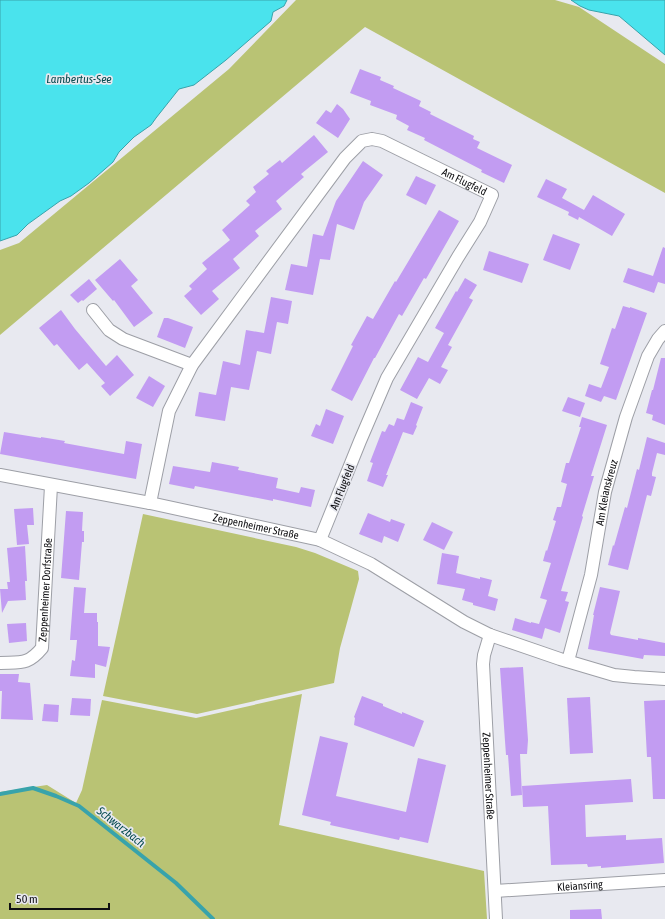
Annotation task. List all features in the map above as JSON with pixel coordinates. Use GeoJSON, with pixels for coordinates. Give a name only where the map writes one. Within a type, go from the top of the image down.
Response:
{"type":"FeatureCollection","features":[{"type":"Feature","properties":{"kind":"street","name":"Am Flugfeld"},"geometry":{"type":"LineString","coordinates":[[150,504],[169,412],[192,365],[345,158],[362,141],[372,139],[382,141],[492,195],[480,222],[384,385],[320,540]]}},
{"type":"Feature","properties":{"kind":"street"},"geometry":{"type":"LineString","coordinates":[[93,310],[109,330],[123,339],[192,365]]}},
{"type":"Feature","properties":{"kind":"street","name":"Am Kleianskreuz"},"geometry":{"type":"LineString","coordinates":[[568,661],[591,575],[605,492],[626,417],[648,356],[658,338],[665,331]]}},
{"type":"Feature","properties":{"kind":"street","name":"Zeppenheimer Straße"},"geometry":{"type":"LineString","coordinates":[[0,475],[150,504],[320,540],[371,564],[464,622],[490,635],[614,675],[665,679]]}},
{"type":"Feature","properties":{"kind":"street","name":"Zeppenheimer Dorfstraße"},"geometry":{"type":"LineString","coordinates":[[0,663],[27,661],[42,648],[51,486]]}},
{"type":"Feature","properties":{"kind":"street","name":"Zeppenheimer Straße"},"geometry":{"type":"LineString","coordinates":[[490,635],[483,664],[496,919]]}},
{"type":"Feature","properties":{"kind":"street","name":"Kleiansring"},"geometry":{"type":"LineString","coordinates":[[495,891],[665,880]]}},
{"type":"Feature","properties":{"kind":"green space"},"geometry":{"type":"Polygon","coordinates":[[[296,0],[555,0],[579,7],[665,64],[665,193],[365,27],[0,335],[0,250],[19,243],[229,69],[296,0]]]}},
{"type":"Feature","properties":{"kind":"green space"},"geometry":{"type":"Polygon","coordinates":[[[143,514],[296,547],[315,553],[358,571],[359,579],[340,648],[334,683],[197,714],[103,696],[143,514]]]}},
{"type":"Feature","properties":{"kind":"green space"},"geometry":{"type":"Polygon","coordinates":[[[302,694],[279,825],[484,871],[487,919],[0,919],[0,792],[47,785],[76,803],[82,790],[102,700],[196,718],[302,694]]]}},
{"type":"Feature","properties":{"kind":"water","name":"Lambertus-See"},"geometry":{"type":"Polygon","coordinates":[[[0,0],[287,0],[284,6],[273,12],[271,21],[226,60],[194,85],[179,89],[151,125],[134,137],[119,152],[113,162],[89,183],[71,196],[60,201],[28,224],[17,235],[0,241],[0,0]]]}},
{"type":"Feature","properties":{"kind":"water"},"geometry":{"type":"Polygon","coordinates":[[[571,0],[665,0],[665,55],[619,16],[589,10],[571,0]]]}},
{"type":"Feature","properties":{"kind":"building"},"geometry":{"type":"Polygon","coordinates":[[[360,69],[381,77],[380,80],[394,86],[393,88],[421,101],[419,106],[431,112],[430,114],[474,136],[473,139],[480,142],[477,148],[512,165],[504,183],[481,172],[482,170],[424,140],[425,138],[407,130],[409,126],[396,119],[397,115],[370,105],[371,101],[350,93],[360,69]]]}},
{"type":"Feature","properties":{"kind":"building"},"geometry":{"type":"Polygon","coordinates":[[[337,104],[343,109],[350,119],[338,138],[316,123],[326,110],[331,113],[337,104]]]}},
{"type":"Feature","properties":{"kind":"building"},"geometry":{"type":"Polygon","coordinates":[[[314,135],[328,152],[301,174],[304,177],[276,201],[282,209],[255,231],[259,236],[233,259],[240,268],[212,291],[219,299],[201,315],[184,296],[192,289],[189,286],[207,269],[202,263],[230,240],[222,230],[250,205],[246,201],[256,192],[253,187],[269,174],[266,171],[280,160],[282,163],[314,135]]]}},
{"type":"Feature","properties":{"kind":"building"},"geometry":{"type":"Polygon","coordinates":[[[363,161],[383,175],[364,202],[354,230],[337,224],[330,260],[320,259],[313,295],[285,290],[291,264],[307,267],[313,234],[323,236],[336,201],[363,161]]]}},
{"type":"Feature","properties":{"kind":"building"},"geometry":{"type":"Polygon","coordinates":[[[416,176],[436,185],[426,205],[406,195],[416,176]]]}},
{"type":"Feature","properties":{"kind":"building"},"geometry":{"type":"Polygon","coordinates":[[[546,179],[567,189],[562,198],[584,210],[593,195],[625,214],[612,236],[579,217],[578,220],[568,215],[569,212],[537,197],[546,179]]]}},
{"type":"Feature","properties":{"kind":"building"},"geometry":{"type":"Polygon","coordinates":[[[439,210],[459,221],[426,279],[424,278],[402,316],[399,314],[352,401],[331,390],[353,346],[351,345],[367,316],[373,319],[439,210]]]}},
{"type":"Feature","properties":{"kind":"building"},"geometry":{"type":"Polygon","coordinates":[[[553,234],[580,244],[570,270],[543,260],[553,234]]]}},
{"type":"Feature","properties":{"kind":"building"},"geometry":{"type":"Polygon","coordinates":[[[663,247],[665,248],[665,284],[658,282],[654,293],[623,282],[628,268],[653,276],[663,247]]]}},
{"type":"Feature","properties":{"kind":"building"},"geometry":{"type":"Polygon","coordinates":[[[489,251],[529,264],[522,283],[483,270],[489,251]]]}},
{"type":"Feature","properties":{"kind":"building"},"geometry":{"type":"Polygon","coordinates":[[[120,259],[138,280],[131,286],[153,313],[134,327],[114,300],[113,301],[95,280],[120,259]]]}},
{"type":"Feature","properties":{"kind":"building"},"geometry":{"type":"Polygon","coordinates":[[[465,278],[477,285],[469,298],[473,300],[448,345],[452,347],[441,367],[448,370],[440,384],[429,378],[417,399],[400,390],[418,357],[428,362],[444,333],[435,328],[465,278]]]}},
{"type":"Feature","properties":{"kind":"building"},"geometry":{"type":"Polygon","coordinates":[[[89,279],[97,289],[83,301],[82,300],[78,303],[70,295],[89,279]]]}},
{"type":"Feature","properties":{"kind":"building"},"geometry":{"type":"Polygon","coordinates":[[[271,297],[292,301],[288,324],[277,322],[271,354],[257,351],[249,390],[231,387],[225,421],[195,416],[199,392],[216,395],[223,361],[240,365],[246,330],[264,333],[271,297]]]}},
{"type":"Feature","properties":{"kind":"building"},"geometry":{"type":"Polygon","coordinates":[[[623,306],[647,313],[616,400],[604,396],[601,402],[585,396],[589,384],[601,388],[609,367],[600,364],[612,328],[615,329],[623,306]]]}},
{"type":"Feature","properties":{"kind":"building"},"geometry":{"type":"Polygon","coordinates":[[[61,310],[106,366],[117,355],[134,375],[110,396],[101,386],[105,383],[87,363],[79,370],[57,344],[54,346],[39,328],[61,310]]]}},
{"type":"Feature","properties":{"kind":"building"},"geometry":{"type":"Polygon","coordinates":[[[164,318],[193,327],[185,348],[157,337],[164,318]]]}},
{"type":"Feature","properties":{"kind":"building"},"geometry":{"type":"Polygon","coordinates":[[[661,358],[665,358],[665,425],[652,420],[653,415],[646,413],[661,358]]]}},
{"type":"Feature","properties":{"kind":"building"},"geometry":{"type":"Polygon","coordinates":[[[149,376],[165,386],[153,407],[136,398],[149,376]]]}},
{"type":"Feature","properties":{"kind":"building"},"geometry":{"type":"Polygon","coordinates":[[[568,397],[585,403],[580,417],[562,411],[568,397]]]}},
{"type":"Feature","properties":{"kind":"building"},"geometry":{"type":"Polygon","coordinates":[[[411,402],[423,407],[413,435],[403,432],[386,475],[388,475],[383,487],[367,481],[373,463],[370,462],[382,431],[385,432],[389,424],[394,426],[397,418],[404,420],[411,402]]]}},
{"type":"Feature","properties":{"kind":"building"},"geometry":{"type":"Polygon","coordinates":[[[326,409],[344,416],[333,444],[311,436],[316,424],[320,426],[326,409]]]}},
{"type":"Feature","properties":{"kind":"building"},"geometry":{"type":"Polygon","coordinates":[[[582,417],[607,425],[591,476],[594,476],[561,591],[568,592],[565,601],[569,602],[560,633],[545,628],[542,639],[512,630],[515,618],[539,624],[547,600],[540,598],[551,563],[543,561],[556,521],[553,520],[557,507],[561,507],[567,484],[561,482],[566,463],[569,463],[581,427],[579,427],[582,417]]]}},
{"type":"Feature","properties":{"kind":"building"},"geometry":{"type":"Polygon","coordinates":[[[4,432],[65,441],[64,443],[124,454],[126,441],[142,444],[136,479],[0,454],[4,432]]]}},
{"type":"Feature","properties":{"kind":"building"},"geometry":{"type":"Polygon","coordinates":[[[647,437],[665,443],[665,455],[657,453],[652,473],[652,476],[656,477],[651,496],[647,495],[628,570],[608,565],[625,507],[627,508],[637,469],[639,470],[647,437]]]}},
{"type":"Feature","properties":{"kind":"building"},"geometry":{"type":"Polygon","coordinates":[[[212,462],[239,467],[238,470],[278,478],[276,488],[299,493],[301,487],[315,490],[311,507],[195,486],[194,489],[169,484],[173,466],[210,472],[212,462]]]}},
{"type":"Feature","properties":{"kind":"building"},"geometry":{"type":"Polygon","coordinates":[[[33,508],[34,525],[27,525],[29,544],[17,545],[14,509],[33,508]]]}},
{"type":"Feature","properties":{"kind":"building"},"geometry":{"type":"Polygon","coordinates":[[[66,511],[83,512],[82,531],[84,531],[84,542],[82,542],[79,580],[61,578],[66,511]]]}},
{"type":"Feature","properties":{"kind":"building"},"geometry":{"type":"Polygon","coordinates":[[[368,513],[390,522],[391,519],[405,524],[398,542],[384,536],[382,543],[359,534],[368,513]]]}},
{"type":"Feature","properties":{"kind":"building"},"geometry":{"type":"Polygon","coordinates":[[[432,522],[453,532],[444,550],[423,540],[432,522]]]}},
{"type":"Feature","properties":{"kind":"building"},"geometry":{"type":"Polygon","coordinates":[[[25,546],[27,581],[25,581],[26,600],[8,601],[2,613],[0,589],[8,589],[7,582],[10,582],[7,548],[25,546]]]}},
{"type":"Feature","properties":{"kind":"building"},"geometry":{"type":"Polygon","coordinates":[[[442,553],[459,556],[456,573],[480,579],[480,577],[492,580],[488,596],[498,599],[495,611],[473,605],[473,603],[462,600],[465,589],[437,584],[442,553]]]}},
{"type":"Feature","properties":{"kind":"building"},"geometry":{"type":"Polygon","coordinates":[[[74,587],[86,588],[84,613],[97,613],[98,646],[110,647],[106,667],[95,664],[95,678],[70,676],[72,660],[75,661],[77,640],[70,640],[74,587]]]}},
{"type":"Feature","properties":{"kind":"building"},"geometry":{"type":"Polygon","coordinates":[[[600,587],[620,591],[610,633],[611,635],[665,643],[665,656],[644,655],[643,659],[588,649],[593,615],[600,587]]]}},
{"type":"Feature","properties":{"kind":"building"},"geometry":{"type":"Polygon","coordinates":[[[26,623],[27,641],[9,643],[7,624],[26,623]]]}},
{"type":"Feature","properties":{"kind":"building"},"geometry":{"type":"Polygon","coordinates":[[[523,667],[528,740],[527,754],[520,754],[522,795],[511,796],[508,755],[506,755],[500,668],[523,667]]]}},
{"type":"Feature","properties":{"kind":"building"},"geometry":{"type":"Polygon","coordinates":[[[0,674],[19,674],[18,682],[30,683],[33,720],[1,719],[2,691],[0,691],[0,674]]]}},
{"type":"Feature","properties":{"kind":"building"},"geometry":{"type":"Polygon","coordinates":[[[362,696],[383,704],[383,706],[402,714],[402,712],[424,721],[414,747],[354,725],[354,717],[362,696]]]}},
{"type":"Feature","properties":{"kind":"building"},"geometry":{"type":"Polygon","coordinates":[[[590,697],[593,753],[570,754],[567,698],[590,697]]]}},
{"type":"Feature","properties":{"kind":"building"},"geometry":{"type":"Polygon","coordinates":[[[72,698],[91,699],[90,716],[70,715],[72,698]]]}},
{"type":"Feature","properties":{"kind":"building"},"geometry":{"type":"Polygon","coordinates":[[[665,700],[665,799],[653,799],[651,757],[647,757],[644,701],[665,700]]]}},
{"type":"Feature","properties":{"kind":"building"},"geometry":{"type":"Polygon","coordinates":[[[44,704],[59,705],[58,722],[42,721],[44,704]]]}},
{"type":"Feature","properties":{"kind":"building"},"geometry":{"type":"Polygon","coordinates":[[[320,736],[348,743],[336,796],[406,812],[418,758],[446,765],[428,843],[400,837],[399,840],[330,825],[331,822],[302,815],[320,736]]]}},
{"type":"Feature","properties":{"kind":"building"},"geometry":{"type":"Polygon","coordinates":[[[631,779],[633,802],[585,805],[586,837],[626,835],[626,840],[662,838],[664,863],[601,868],[601,866],[588,867],[587,864],[551,865],[548,806],[523,807],[522,786],[631,779]]]}},
{"type":"Feature","properties":{"kind":"building"},"geometry":{"type":"Polygon","coordinates":[[[601,909],[602,919],[570,919],[570,910],[601,909]]]}},
{"type":"Feature","properties":{"kind":"waterway","name":"Schwarzbach"},"geometry":{"type":"LineString","coordinates":[[0,794],[33,788],[79,806],[176,883],[213,919]]}}]}
